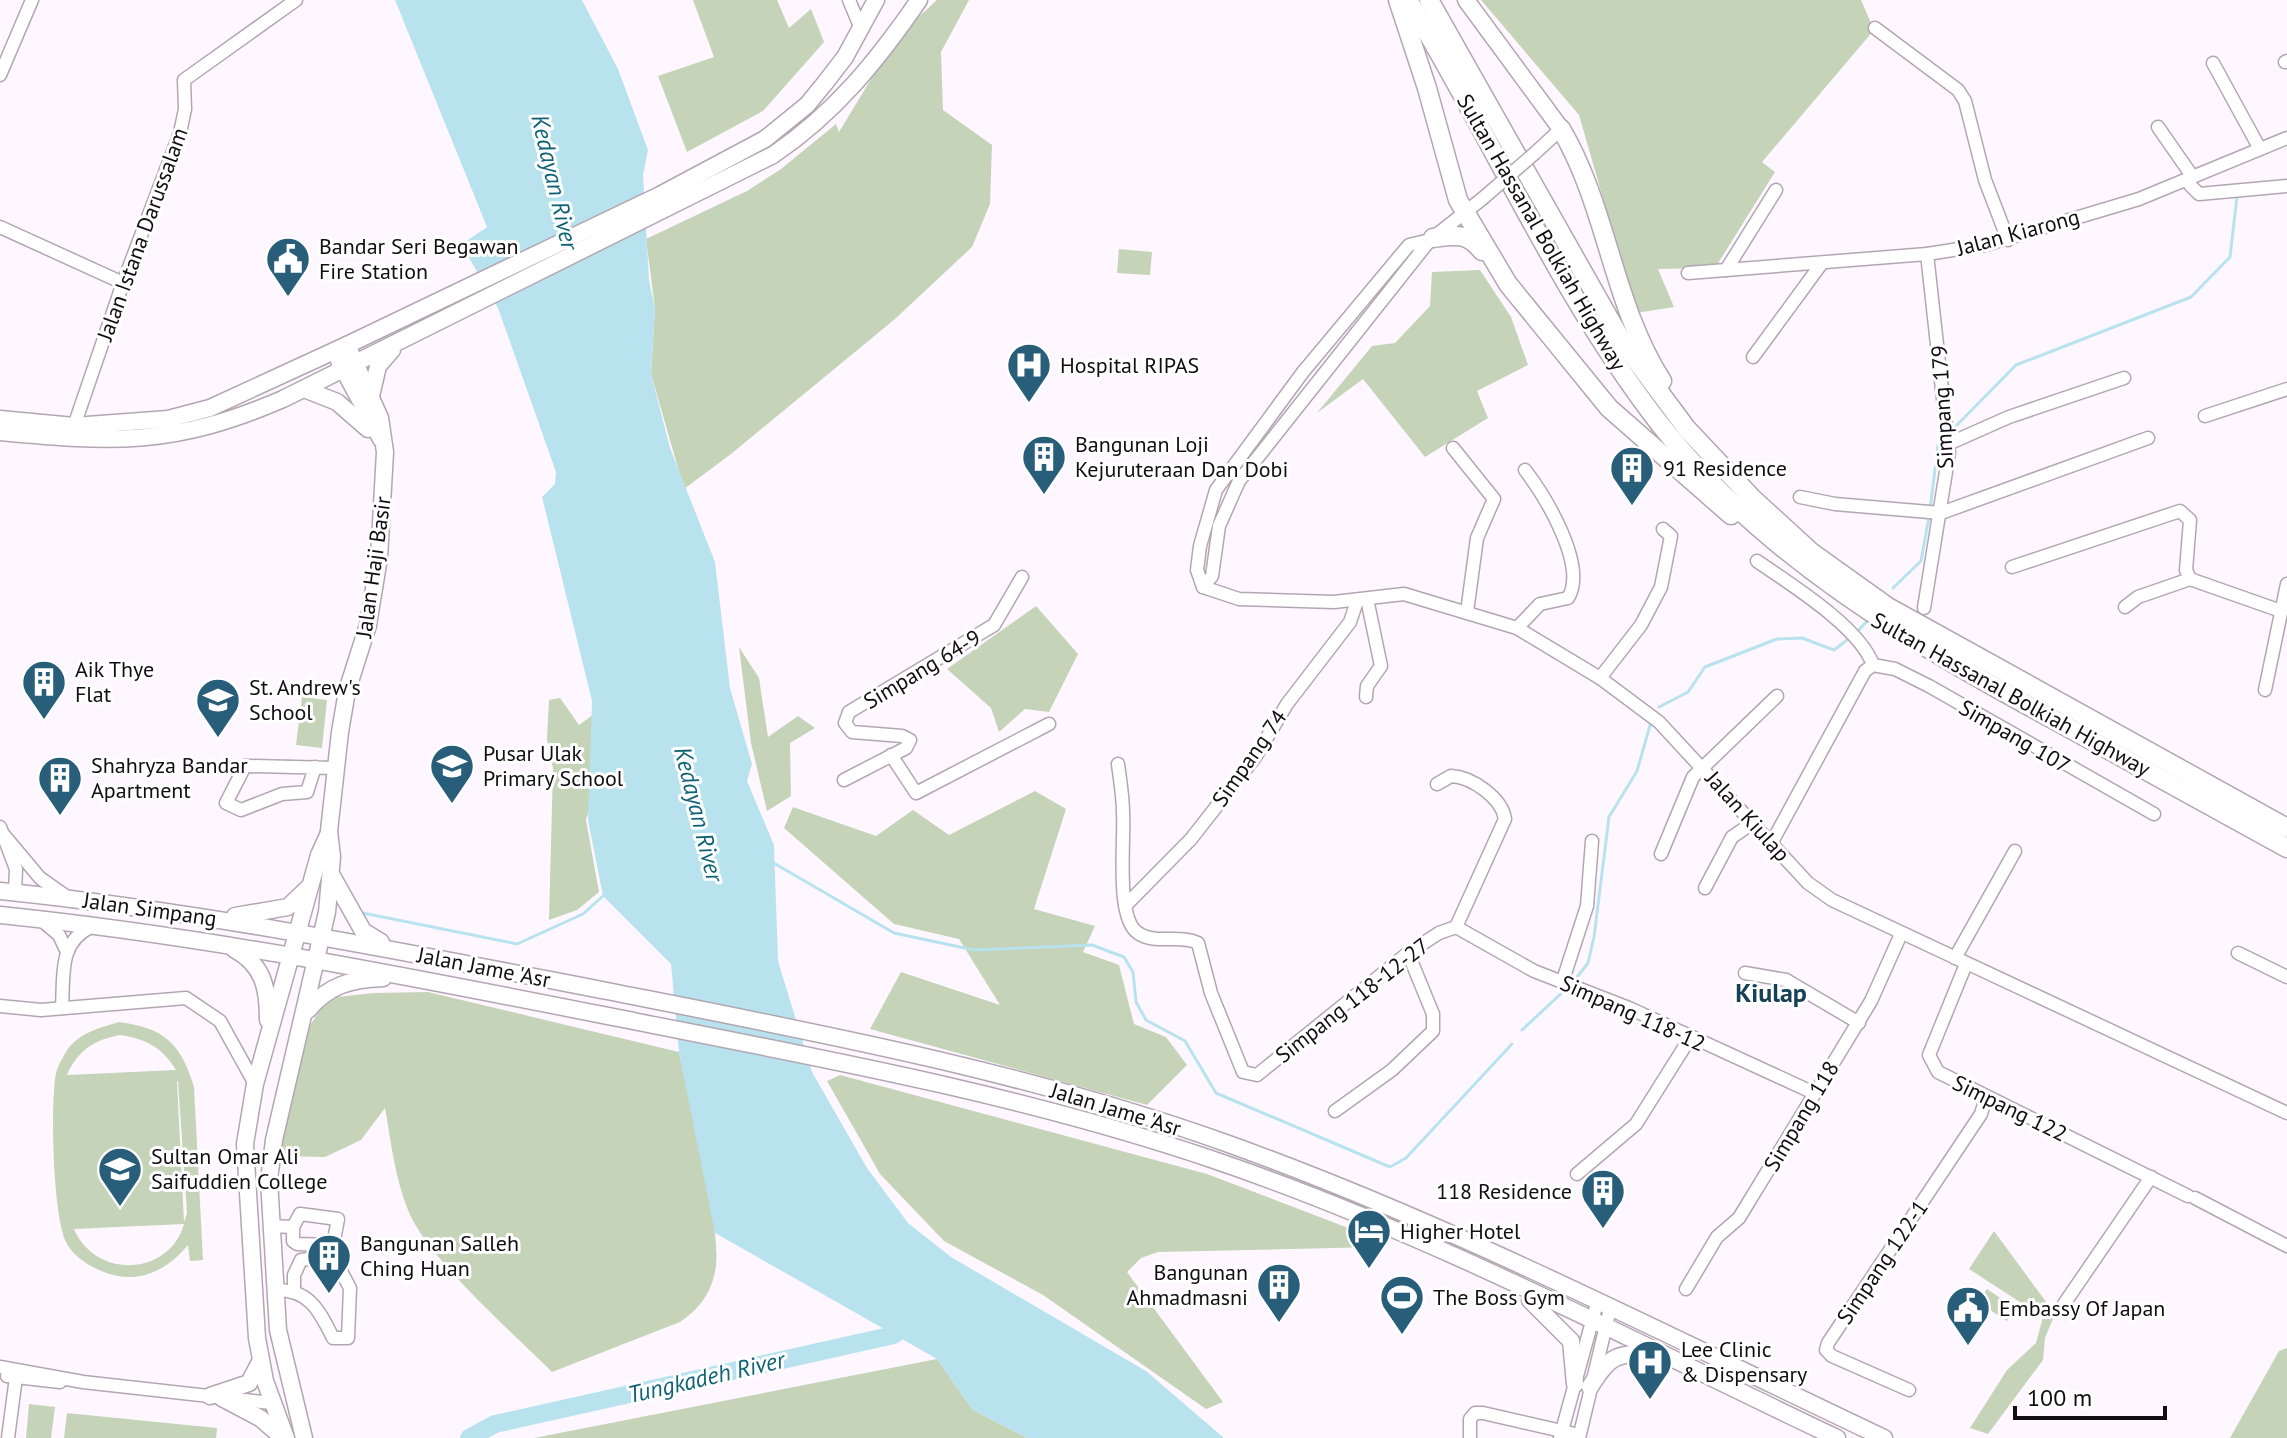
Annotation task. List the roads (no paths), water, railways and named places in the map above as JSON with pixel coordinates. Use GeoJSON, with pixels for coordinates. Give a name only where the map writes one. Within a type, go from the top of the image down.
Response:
{"type":"FeatureCollection","features":[{"type":"Feature","properties":{"kind":"highway"},"geometry":{"type":"LineString","coordinates":[[1398,0],[1427,88],[1458,200],[1508,284]]}},
{"type":"Feature","properties":{"kind":"highway","name":"Sultan Hassanal Bolkiah Highway"},"geometry":{"type":"LineString","coordinates":[[1408,0],[1631,385],[1690,460],[1809,569],[1853,603],[1920,646],[2287,848]]}},
{"type":"Feature","properties":{"kind":"highway","name":"Sultan Hassanal Bolkiah Highway"},"geometry":{"type":"LineString","coordinates":[[1429,0],[1623,343],[1687,429],[1738,484],[1811,552],[1888,607],[2287,828]]}},
{"type":"Feature","properties":{"kind":"highway"},"geometry":{"type":"LineString","coordinates":[[1561,129],[1587,177],[1615,279],[1652,365],[1738,484]]}},
{"type":"Feature","properties":{"kind":"highway"},"geometry":{"type":"LineString","coordinates":[[1431,239],[1468,237],[1609,408],[1741,524],[1809,569]]}},
{"type":"Feature","properties":{"kind":"main road"},"geometry":{"type":"LineString","coordinates":[[0,432],[97,440],[151,438],[203,429],[240,417],[350,367],[487,298],[663,203],[785,124],[825,83],[861,29],[876,0]]}},
{"type":"Feature","properties":{"kind":"main road"},"geometry":{"type":"LineString","coordinates":[[0,419],[74,426],[141,424],[192,414],[340,348],[474,283],[750,168],[801,136],[862,78],[919,0]]}},
{"type":"Feature","properties":{"kind":"main road"},"geometry":{"type":"LineString","coordinates":[[1466,0],[1561,129]]}},
{"type":"Feature","properties":{"kind":"main road"},"geometry":{"type":"LineString","coordinates":[[861,29],[885,32],[906,18]]}},
{"type":"Feature","properties":{"kind":"main road"},"geometry":{"type":"LineString","coordinates":[[371,396],[378,366],[402,341]]}},
{"type":"Feature","properties":{"kind":"main road","name":"Jalan Haji Basir"},"geometry":{"type":"LineString","coordinates":[[278,1330],[271,1226],[271,1159],[322,935],[331,875],[329,831],[335,768],[344,707],[366,634],[375,589],[386,476],[384,443],[371,396],[340,348]]}},
{"type":"Feature","properties":{"kind":"main road","name":"Jalan Haji Basir"},"geometry":{"type":"LineString","coordinates":[[350,367],[369,422],[384,443]]}},
{"type":"Feature","properties":{"kind":"main road"},"geometry":{"type":"LineString","coordinates":[[304,389],[337,402],[384,443]]}},
{"type":"Feature","properties":{"kind":"main road","name":"Jalan Haji Basir"},"geometry":{"type":"LineString","coordinates":[[284,1438],[260,1362],[245,1144],[255,1084],[329,831]]}},
{"type":"Feature","properties":{"kind":"main road"},"geometry":{"type":"LineString","coordinates":[[331,875],[363,931],[389,947]]}},
{"type":"Feature","properties":{"kind":"main road"},"geometry":{"type":"LineString","coordinates":[[214,918],[275,912],[288,907],[313,883]]}},
{"type":"Feature","properties":{"kind":"main road","name":"Jalan Simpang"},"geometry":{"type":"LineString","coordinates":[[8,891],[299,932]]}},
{"type":"Feature","properties":{"kind":"main road","name":"Jalan Simpang"},"geometry":{"type":"LineString","coordinates":[[0,915],[95,925],[292,956]]}},
{"type":"Feature","properties":{"kind":"main road","name":"Jalan Jame 'Asr"},"geometry":{"type":"LineString","coordinates":[[299,932],[389,947],[867,1043],[1029,1082],[1218,1140],[1372,1200],[1884,1438]]}},
{"type":"Feature","properties":{"kind":"main road"},"geometry":{"type":"LineString","coordinates":[[225,945],[243,954],[261,973],[267,987],[268,1038]]}},
{"type":"Feature","properties":{"kind":"main road"},"geometry":{"type":"LineString","coordinates":[[305,1014],[324,993],[357,980],[424,979],[429,955]]}},
{"type":"Feature","properties":{"kind":"main road","name":"Jalan Jame 'Asr"},"geometry":{"type":"LineString","coordinates":[[292,956],[424,979],[872,1068],[1037,1107],[1212,1159],[1365,1218],[1837,1438]]}},
{"type":"Feature","properties":{"kind":"main road"},"geometry":{"type":"LineString","coordinates":[[1514,1286],[1550,1317],[1571,1341],[1583,1386]]}},
{"type":"Feature","properties":{"kind":"main road"},"geometry":{"type":"LineString","coordinates":[[278,1330],[278,1384],[271,1403],[304,1438]]}},
{"type":"Feature","properties":{"kind":"main road"},"geometry":{"type":"LineString","coordinates":[[278,1330],[304,1438]]}},
{"type":"Feature","properties":{"kind":"main road"},"geometry":{"type":"LineString","coordinates":[[1583,1386],[1610,1358],[1622,1354],[1659,1354]]}},
{"type":"Feature","properties":{"kind":"main road"},"geometry":{"type":"LineString","coordinates":[[216,1397],[249,1383],[260,1362]]}},
{"type":"Feature","properties":{"kind":"main road"},"geometry":{"type":"LineString","coordinates":[[216,1397],[260,1418],[284,1438]]}},
{"type":"Feature","properties":{"kind":"main road"},"geometry":{"type":"LineString","coordinates":[[1759,1401],[1822,1438]]}},
{"type":"Feature","properties":{"kind":"street"},"geometry":{"type":"LineString","coordinates":[[0,75],[32,0]]}},
{"type":"Feature","properties":{"kind":"street","name":"Jalan Istana Darussalam"},"geometry":{"type":"LineString","coordinates":[[74,426],[123,283],[180,133],[187,75],[296,0]]}},
{"type":"Feature","properties":{"kind":"street"},"geometry":{"type":"LineString","coordinates":[[849,0],[861,29]]}},
{"type":"Feature","properties":{"kind":"street"},"geometry":{"type":"LineString","coordinates":[[1875,28],[1958,90],[1965,101],[1985,180],[2008,240]]}},
{"type":"Feature","properties":{"kind":"street"},"geometry":{"type":"LineString","coordinates":[[2213,63],[2260,149]]}},
{"type":"Feature","properties":{"kind":"street"},"geometry":{"type":"LineString","coordinates":[[2158,127],[2190,173],[2189,179],[2195,191],[2205,196],[2287,186]]}},
{"type":"Feature","properties":{"kind":"street"},"geometry":{"type":"LineString","coordinates":[[1431,239],[1465,214],[1561,129]]}},
{"type":"Feature","properties":{"kind":"street","name":"Jalan Kiarong"},"geometry":{"type":"LineString","coordinates":[[1688,273],[1927,254],[2008,240],[2189,179],[2287,138]]}},
{"type":"Feature","properties":{"kind":"street"},"geometry":{"type":"LineString","coordinates":[[1726,270],[1776,190]]}},
{"type":"Feature","properties":{"kind":"street"},"geometry":{"type":"LineString","coordinates":[[0,227],[123,283]]}},
{"type":"Feature","properties":{"kind":"street","name":"Jalan Kiulap"},"geometry":{"type":"LineString","coordinates":[[1431,239],[1239,481],[1219,526],[1212,576],[1203,587],[1239,599],[1362,600],[1404,594],[1517,628],[1600,678],[1659,722],[1820,893],[1901,934],[2287,1113]]}},
{"type":"Feature","properties":{"kind":"street","name":"Simpang 179"},"geometry":{"type":"LineString","coordinates":[[1924,608],[1941,513],[1948,444],[1927,254]]}},
{"type":"Feature","properties":{"kind":"street"},"geometry":{"type":"LineString","coordinates":[[1753,357],[1822,263]]}},
{"type":"Feature","properties":{"kind":"street"},"geometry":{"type":"LineString","coordinates":[[1948,444],[2009,417],[2124,378]]}},
{"type":"Feature","properties":{"kind":"street"},"geometry":{"type":"LineString","coordinates":[[2205,416],[2287,389]]}},
{"type":"Feature","properties":{"kind":"street"},"geometry":{"type":"LineString","coordinates":[[1800,497],[1835,504],[1941,513],[2148,438]]}},
{"type":"Feature","properties":{"kind":"street"},"geometry":{"type":"LineString","coordinates":[[1453,448],[1494,499],[1477,538],[1467,612]]}},
{"type":"Feature","properties":{"kind":"street"},"geometry":{"type":"LineString","coordinates":[[1517,628],[1540,604],[1568,598],[1573,580],[1561,528],[1552,507],[1525,470]]}},
{"type":"Feature","properties":{"kind":"street"},"geometry":{"type":"LineString","coordinates":[[2012,567],[2180,511],[2190,520],[2186,570],[2190,579]]}},
{"type":"Feature","properties":{"kind":"street"},"geometry":{"type":"LineString","coordinates":[[1600,678],[1641,625],[1661,587],[1671,536],[1663,529]]}},
{"type":"Feature","properties":{"kind":"street"},"geometry":{"type":"LineString","coordinates":[[1757,561],[1839,620],[1867,651],[1873,665],[1865,671],[1772,842]]}},
{"type":"Feature","properties":{"kind":"street","name":"Simpang 64-9"},"geometry":{"type":"LineString","coordinates":[[891,755],[906,748],[910,740],[902,736],[852,732],[847,729],[845,718],[994,625],[1022,577]]}},
{"type":"Feature","properties":{"kind":"street"},"geometry":{"type":"LineString","coordinates":[[2125,607],[2138,597],[2190,579],[2282,617]]}},
{"type":"Feature","properties":{"kind":"street"},"geometry":{"type":"LineString","coordinates":[[2265,690],[2287,584]]}},
{"type":"Feature","properties":{"kind":"street"},"geometry":{"type":"LineString","coordinates":[[1362,600],[1381,666],[1367,686],[1366,697]]}},
{"type":"Feature","properties":{"kind":"street","name":"Simpang 74"},"geometry":{"type":"LineString","coordinates":[[1125,906],[1191,839],[1256,756],[1287,704],[1350,622],[1362,600]]}},
{"type":"Feature","properties":{"kind":"street","name":"Simpang 107"},"geometry":{"type":"LineString","coordinates":[[1873,665],[1895,669],[1929,686],[2154,814]]}},
{"type":"Feature","properties":{"kind":"street"},"geometry":{"type":"LineString","coordinates":[[1661,854],[1683,796],[1702,765],[1777,696]]}},
{"type":"Feature","properties":{"kind":"street"},"geometry":{"type":"LineString","coordinates":[[844,780],[891,755],[916,793],[1049,724]]}},
{"type":"Feature","properties":{"kind":"street"},"geometry":{"type":"LineString","coordinates":[[1118,764],[1125,906]]}},
{"type":"Feature","properties":{"kind":"street"},"geometry":{"type":"LineString","coordinates":[[315,767],[307,792],[282,794],[241,810],[226,803],[245,766],[315,767],[335,768]]}},
{"type":"Feature","properties":{"kind":"street"},"geometry":{"type":"LineString","coordinates":[[1437,784],[1443,778],[1461,776],[1497,801],[1505,819],[1456,927]]}},
{"type":"Feature","properties":{"kind":"street"},"geometry":{"type":"LineString","coordinates":[[1705,888],[1732,837],[1754,822]]}},
{"type":"Feature","properties":{"kind":"street"},"geometry":{"type":"LineString","coordinates":[[2,831],[16,869],[8,891]]}},
{"type":"Feature","properties":{"kind":"street"},"geometry":{"type":"LineString","coordinates":[[2,831],[40,878],[68,898]]}},
{"type":"Feature","properties":{"kind":"street"},"geometry":{"type":"LineString","coordinates":[[1563,980],[1587,906],[1592,841]]}},
{"type":"Feature","properties":{"kind":"street"},"geometry":{"type":"LineString","coordinates":[[1961,961],[2015,851]]}},
{"type":"Feature","properties":{"kind":"street","name":"Simpang 118-12-27"},"geometry":{"type":"LineString","coordinates":[[1125,906],[1130,925],[1139,934],[1198,943],[1211,993],[1243,1072],[1250,1076],[1257,1075],[1408,953],[1439,933],[1456,927]]}},
{"type":"Feature","properties":{"kind":"street"},"geometry":{"type":"LineString","coordinates":[[40,919],[59,935],[66,950]]}},
{"type":"Feature","properties":{"kind":"street"},"geometry":{"type":"LineString","coordinates":[[62,1008],[66,950],[74,935],[95,925]]}},
{"type":"Feature","properties":{"kind":"street","name":"Simpang 118-12"},"geometry":{"type":"LineString","coordinates":[[1456,927],[1534,971],[1563,980],[1814,1093]]}},
{"type":"Feature","properties":{"kind":"street","name":"Simpang 118"},"geometry":{"type":"LineString","coordinates":[[1686,1289],[1717,1237],[1739,1218],[1859,1023],[1901,934]]}},
{"type":"Feature","properties":{"kind":"street"},"geometry":{"type":"LineString","coordinates":[[1335,1111],[1392,1070],[1433,1031],[1433,1014],[1408,953]]}},
{"type":"Feature","properties":{"kind":"street"},"geometry":{"type":"LineString","coordinates":[[2238,953],[2287,977]]}},
{"type":"Feature","properties":{"kind":"street","name":"Simpang 122"},"geometry":{"type":"LineString","coordinates":[[1961,961],[1929,1055],[1938,1072],[2287,1246]]}},
{"type":"Feature","properties":{"kind":"street"},"geometry":{"type":"LineString","coordinates":[[1745,973],[1786,980],[1859,1023]]}},
{"type":"Feature","properties":{"kind":"street"},"geometry":{"type":"LineString","coordinates":[[0,1006],[62,1008],[168,997],[198,1003],[220,1021],[255,1084]]}},
{"type":"Feature","properties":{"kind":"street"},"geometry":{"type":"LineString","coordinates":[[1577,1174],[1636,1124],[1690,1038]]}},
{"type":"Feature","properties":{"kind":"street","name":"Simpang 122-1"},"geometry":{"type":"LineString","coordinates":[[1909,1390],[1832,1356],[1826,1350],[1981,1114],[1986,1097]]}},
{"type":"Feature","properties":{"kind":"street"},"geometry":{"type":"LineString","coordinates":[[2064,1304],[2151,1177]]}},
{"type":"Feature","properties":{"kind":"street"},"geometry":{"type":"LineString","coordinates":[[271,1226],[293,1227]]}},
{"type":"Feature","properties":{"kind":"street"},"geometry":{"type":"LineString","coordinates":[[275,1290],[294,1290],[315,1304],[333,1338],[348,1338],[350,1288],[336,1262],[317,1258],[301,1260],[294,1275],[294,1290]]}},
{"type":"Feature","properties":{"kind":"street"},"geometry":{"type":"LineString","coordinates":[[1470,1438],[1470,1419],[1475,1413],[1579,1437],[1583,1386],[1604,1306]]}},
{"type":"Feature","properties":{"kind":"street"},"geometry":{"type":"LineString","coordinates":[[0,1367],[83,1382],[271,1403]]}},
{"type":"Feature","properties":{"kind":"street"},"geometry":{"type":"LineString","coordinates":[[0,1375],[41,1382],[83,1382]]}},
{"type":"Feature","properties":{"kind":"street"},"geometry":{"type":"LineString","coordinates":[[8,1438],[16,1377]]}},
{"type":"Feature","properties":{"kind":"street"},"geometry":{"type":"LineString","coordinates":[[1561,1434],[1583,1386]]}},
{"type":"Feature","properties":{"kind":"water","name":"Kedayan River"},"geometry":{"type":"Polygon","coordinates":[[[395,0],[582,0],[618,69],[648,150],[643,175],[649,280],[655,308],[651,374],[670,448],[715,562],[730,688],[752,764],[747,781],[774,845],[778,961],[812,1072],[867,1168],[908,1223],[951,1257],[1146,1371],[1224,1438],[1027,1438],[973,1410],[937,1359],[715,1233],[679,1052],[671,964],[603,896],[588,820],[592,701],[542,497],[555,484],[556,472],[498,308],[465,251],[465,242],[487,227],[395,0]]]}},
{"type":"Feature","properties":{"kind":"waterway"},"geometry":{"type":"LineString","coordinates":[[1956,426],[2016,365],[2191,297],[2230,257],[2237,197]]}},
{"type":"Feature","properties":{"kind":"waterway"},"geometry":{"type":"LineString","coordinates":[[1930,510],[1938,445],[1943,440]]}},
{"type":"Feature","properties":{"kind":"waterway"},"geometry":{"type":"LineString","coordinates":[[1893,588],[1921,561],[1929,517]]}},
{"type":"Feature","properties":{"kind":"waterway"},"geometry":{"type":"LineString","coordinates":[[1857,632],[1868,620]]}},
{"type":"Feature","properties":{"kind":"waterway"},"geometry":{"type":"LineString","coordinates":[[1659,707],[1688,692],[1705,667],[1777,639],[1802,638],[1834,650],[1851,637]]}},
{"type":"Feature","properties":{"kind":"waterway"},"geometry":{"type":"LineString","coordinates":[[1577,977],[1588,963],[1594,937],[1609,817],[1637,771],[1651,722]]}},
{"type":"Feature","properties":{"kind":"waterway"},"geometry":{"type":"LineString","coordinates":[[772,862],[894,933],[974,950],[1092,945],[1124,957],[1133,972],[1136,1002],[1146,1020],[1185,1041],[1216,1093],[1390,1167],[1406,1158],[1512,1044]]}},
{"type":"Feature","properties":{"kind":"waterway"},"geometry":{"type":"LineString","coordinates":[[363,913],[517,944],[583,914],[603,896]]}},
{"type":"Feature","properties":{"kind":"waterway"},"geometry":{"type":"LineString","coordinates":[[1522,1030],[1566,989]]}},
{"type":"Feature","properties":{"kind":"waterway","name":"Tungkadeh River"},"geometry":{"type":"LineString","coordinates":[[469,1438],[495,1424],[894,1335],[910,1319]]}},
{"type":"Feature","properties":{"kind":"place","name":"Bandar Seri Begawan Fire Station"},"geometry":{"type":"Point","coordinates":[288,298]}},
{"type":"Feature","properties":{"kind":"place","name":"Hospital RIPAS"},"geometry":{"type":"Point","coordinates":[1029,404]}},
{"type":"Feature","properties":{"kind":"place","name":"Bangunan Loji Kejuruteraan Dan Dobi"},"geometry":{"type":"Point","coordinates":[1044,496]}},
{"type":"Feature","properties":{"kind":"place","name":"91 Residence"},"geometry":{"type":"Point","coordinates":[1632,507]}},
{"type":"Feature","properties":{"kind":"place","name":"Aik Thye Flat"},"geometry":{"type":"Point","coordinates":[44,721]}},
{"type":"Feature","properties":{"kind":"place","name":"St. Andrew's School"},"geometry":{"type":"Point","coordinates":[218,739]}},
{"type":"Feature","properties":{"kind":"place","name":"Pusar Ulak Primary School"},"geometry":{"type":"Point","coordinates":[452,805]}},
{"type":"Feature","properties":{"kind":"place","name":"Shahryza Bandar Apartment"},"geometry":{"type":"Point","coordinates":[60,817]}},
{"type":"Feature","properties":{"kind":"place","name":"Sultan Omar Ali Saifuddien College"},"geometry":{"type":"Point","coordinates":[120,1208]}},
{"type":"Feature","properties":{"kind":"place","name":"118 Residence"},"geometry":{"type":"Point","coordinates":[1603,1230]}},
{"type":"Feature","properties":{"kind":"place","name":"Higher Hotel"},"geometry":{"type":"Point","coordinates":[1369,1270]}},
{"type":"Feature","properties":{"kind":"place","name":"Bangunan Salleh Ching Huan"},"geometry":{"type":"Point","coordinates":[329,1295]}},
{"type":"Feature","properties":{"kind":"place","name":"Bangunan Ahmadmasni"},"geometry":{"type":"Point","coordinates":[1279,1324]}},
{"type":"Feature","properties":{"kind":"place","name":"The Boss Gym"},"geometry":{"type":"Point","coordinates":[1402,1336]}},
{"type":"Feature","properties":{"kind":"place","name":"Embassy Of Japan"},"geometry":{"type":"Point","coordinates":[1968,1347]}},
{"type":"Feature","properties":{"kind":"place","name":"Lee Clinic & Dispensary"},"geometry":{"type":"Point","coordinates":[1650,1401]}},
{"type":"Feature","properties":{"kind":"district","name":"Kiulap"},"geometry":{"type":"Point","coordinates":[1771,992]}}]}
